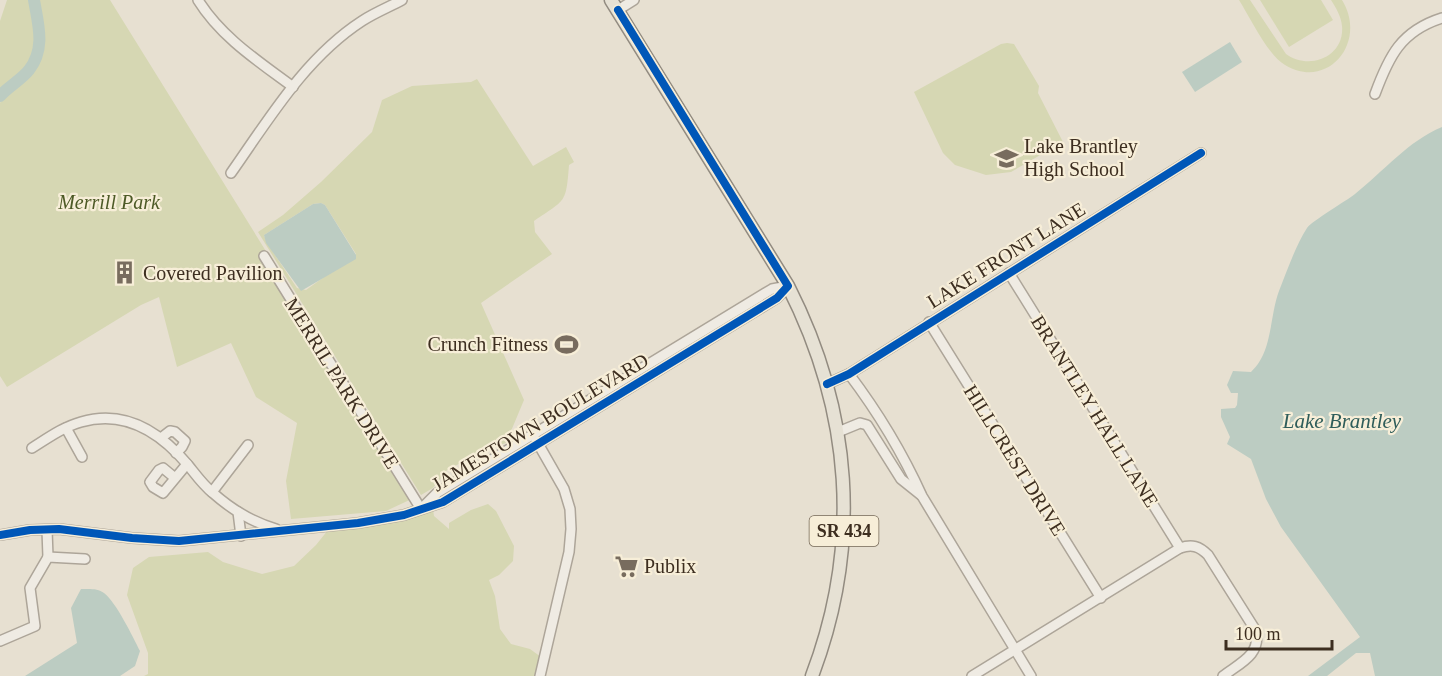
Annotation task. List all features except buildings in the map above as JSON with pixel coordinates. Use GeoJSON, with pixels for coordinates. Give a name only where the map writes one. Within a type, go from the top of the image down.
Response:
{"type":"FeatureCollection","features":[{"type":"Feature","properties":{"kind":"main road","name":"SR 434"},"geometry":{"type":"LineString","coordinates":[[614,5],[788,286],[807,324],[827,384],[838,432],[844,488],[841,565],[830,624],[812,676]]}},
{"type":"Feature","properties":{"kind":"street"},"geometry":{"type":"LineString","coordinates":[[198,0],[207,15],[235,43],[293,87]]}},
{"type":"Feature","properties":{"kind":"street"},"geometry":{"type":"LineString","coordinates":[[231,173],[317,57],[362,21],[402,0]]}},
{"type":"Feature","properties":{"kind":"street"},"geometry":{"type":"LineString","coordinates":[[614,5],[634,0]]}},
{"type":"Feature","properties":{"kind":"street"},"geometry":{"type":"LineString","coordinates":[[1375,94],[1392,53],[1411,33],[1426,23],[1442,18]]}},
{"type":"Feature","properties":{"kind":"street","name":"LAKE FRONT LANE"},"geometry":{"type":"LineString","coordinates":[[827,384],[849,374],[1201,153]]}},
{"type":"Feature","properties":{"kind":"street","name":"MERRIL PARK DRIVE"},"geometry":{"type":"LineString","coordinates":[[264,256],[421,510]]}},
{"type":"Feature","properties":{"kind":"street","name":"BRANTLEY HALL LANE"},"geometry":{"type":"LineString","coordinates":[[1009,273],[1180,548]]}},
{"type":"Feature","properties":{"kind":"street","name":"JAMESTOWN BOULEVARD"},"geometry":{"type":"LineString","coordinates":[[0,535],[47,530],[179,541],[366,522],[421,510],[437,493],[536,439],[772,289],[788,286]]}},
{"type":"Feature","properties":{"kind":"street","name":"HILLCREST DRIVE"},"geometry":{"type":"LineString","coordinates":[[929,322],[1101,598]]}},
{"type":"Feature","properties":{"kind":"street"},"geometry":{"type":"LineString","coordinates":[[849,374],[865,394],[915,479],[922,496],[1031,676]]}},
{"type":"Feature","properties":{"kind":"street"},"geometry":{"type":"LineString","coordinates":[[33,448],[80,422],[101,417],[124,419],[161,438],[212,492],[238,512],[264,526],[281,531]]}},
{"type":"Feature","properties":{"kind":"street"},"geometry":{"type":"LineString","coordinates":[[838,432],[860,423],[867,425],[902,479],[922,496]]}},
{"type":"Feature","properties":{"kind":"street"},"geometry":{"type":"LineString","coordinates":[[66,428],[82,457]]}},
{"type":"Feature","properties":{"kind":"street"},"geometry":{"type":"LineString","coordinates":[[161,438],[172,430],[184,441],[176,453]]}},
{"type":"Feature","properties":{"kind":"street"},"geometry":{"type":"LineString","coordinates":[[536,439],[564,489],[570,508],[571,529],[569,552],[540,676]]}},
{"type":"Feature","properties":{"kind":"street"},"geometry":{"type":"LineString","coordinates":[[212,492],[248,445]]}},
{"type":"Feature","properties":{"kind":"street"},"geometry":{"type":"LineString","coordinates":[[175,478],[166,469],[159,470],[150,482],[153,487],[163,493],[187,464]]}},
{"type":"Feature","properties":{"kind":"street"},"geometry":{"type":"LineString","coordinates":[[238,512],[241,536]]}},
{"type":"Feature","properties":{"kind":"street"},"geometry":{"type":"LineString","coordinates":[[0,641],[35,626],[30,588],[48,557],[47,530]]}},
{"type":"Feature","properties":{"kind":"street"},"geometry":{"type":"LineString","coordinates":[[972,676],[1180,548],[1189,545],[1200,547],[1208,555],[1256,631],[1258,640],[1256,649],[1223,676]]}},
{"type":"Feature","properties":{"kind":"street"},"geometry":{"type":"LineString","coordinates":[[48,557],[85,559]]}},
{"type":"Feature","properties":{"kind":"green space"},"geometry":{"type":"Polygon","coordinates":[[[7,0],[34,0],[40,41],[35,61],[0,95],[0,21],[7,0]]]}},
{"type":"Feature","properties":{"kind":"green space","name":"Merrill Park"},"geometry":{"type":"Polygon","coordinates":[[[37,0],[110,0],[418,496],[386,511],[291,519],[286,481],[297,423],[256,397],[231,343],[177,367],[159,297],[141,305],[7,387],[0,376],[0,103],[2,98],[38,63],[43,41],[37,0]]]}},
{"type":"Feature","properties":{"kind":"green space"},"geometry":{"type":"Polygon","coordinates":[[[1239,0],[1250,0],[1286,54],[1295,59],[1315,61],[1332,53],[1338,46],[1342,26],[1331,0],[1342,0],[1349,16],[1350,32],[1347,46],[1329,67],[1316,72],[1301,71],[1285,65],[1266,45],[1239,0]]]}},
{"type":"Feature","properties":{"kind":"green space"},"geometry":{"type":"Polygon","coordinates":[[[1260,0],[1321,0],[1333,20],[1289,47],[1260,0]]]}},
{"type":"Feature","properties":{"kind":"green space"},"geometry":{"type":"Polygon","coordinates":[[[1001,44],[1014,44],[1039,86],[1038,93],[1063,142],[1011,172],[986,175],[955,165],[943,153],[914,92],[1001,44]]]}},
{"type":"Feature","properties":{"kind":"green space"},"geometry":{"type":"Polygon","coordinates":[[[477,79],[533,166],[566,147],[574,162],[569,165],[567,187],[562,199],[534,221],[535,232],[552,254],[481,303],[524,400],[506,443],[488,449],[447,470],[433,488],[421,495],[258,232],[283,215],[321,182],[372,132],[382,100],[412,86],[471,82],[477,79]],[[313,204],[264,235],[297,288],[306,290],[356,254],[325,205],[313,204]]]}},
{"type":"Feature","properties":{"kind":"green space"},"geometry":{"type":"Polygon","coordinates":[[[488,504],[496,511],[514,546],[513,561],[499,575],[489,580],[495,596],[500,629],[511,644],[530,649],[541,657],[536,676],[144,676],[148,674],[148,653],[127,595],[133,568],[149,557],[208,552],[223,562],[262,574],[294,566],[328,530],[421,515],[433,510],[434,516],[449,529],[449,523],[471,510],[488,504]]]}},
{"type":"Feature","properties":{"kind":"water"},"geometry":{"type":"Polygon","coordinates":[[[1230,42],[1242,62],[1195,92],[1182,72],[1230,42]]]}},
{"type":"Feature","properties":{"kind":"water","name":"Lake Brantley"},"geometry":{"type":"Polygon","coordinates":[[[1442,127],[1442,676],[1375,676],[1370,653],[1356,653],[1327,676],[1308,676],[1360,637],[1281,527],[1266,499],[1251,459],[1227,444],[1230,437],[1221,417],[1221,409],[1235,408],[1237,405],[1238,393],[1231,393],[1227,385],[1233,371],[1251,372],[1263,355],[1279,291],[1307,228],[1355,194],[1407,148],[1442,127]]]}},
{"type":"Feature","properties":{"kind":"water"},"geometry":{"type":"Polygon","coordinates":[[[313,204],[325,205],[356,255],[356,259],[301,291],[266,243],[264,235],[313,204]]]}},
{"type":"Feature","properties":{"kind":"water"},"geometry":{"type":"Polygon","coordinates":[[[81,589],[102,591],[114,604],[140,651],[135,666],[120,676],[25,676],[77,643],[71,608],[81,589]]]}},
{"type":"Feature","properties":{"kind":"waterway"},"geometry":{"type":"LineString","coordinates":[[0,96],[29,70],[38,53],[39,27],[34,0]]}},
{"type":"Feature","properties":{"kind":"cycle path"},"geometry":{"type":"LineString","coordinates":[[0,535],[30,530],[59,529],[179,541],[358,523],[404,515],[443,502],[777,298],[788,286],[618,10]]}},
{"type":"Feature","properties":{"kind":"cycle path"},"geometry":{"type":"LineString","coordinates":[[827,384],[849,374],[1201,153]]}},
{"type":"Feature","properties":{"kind":"place","name":"Lake Brantley High School"},"geometry":{"type":"Point","coordinates":[1006,158]}},
{"type":"Feature","properties":{"kind":"place","name":"Covered Pavilion"},"geometry":{"type":"Point","coordinates":[125,273]}},
{"type":"Feature","properties":{"kind":"place","name":"Crunch Fitness"},"geometry":{"type":"Point","coordinates":[566,344]}},
{"type":"Feature","properties":{"kind":"place","name":"Publix"},"geometry":{"type":"Point","coordinates":[626,566]}}]}
